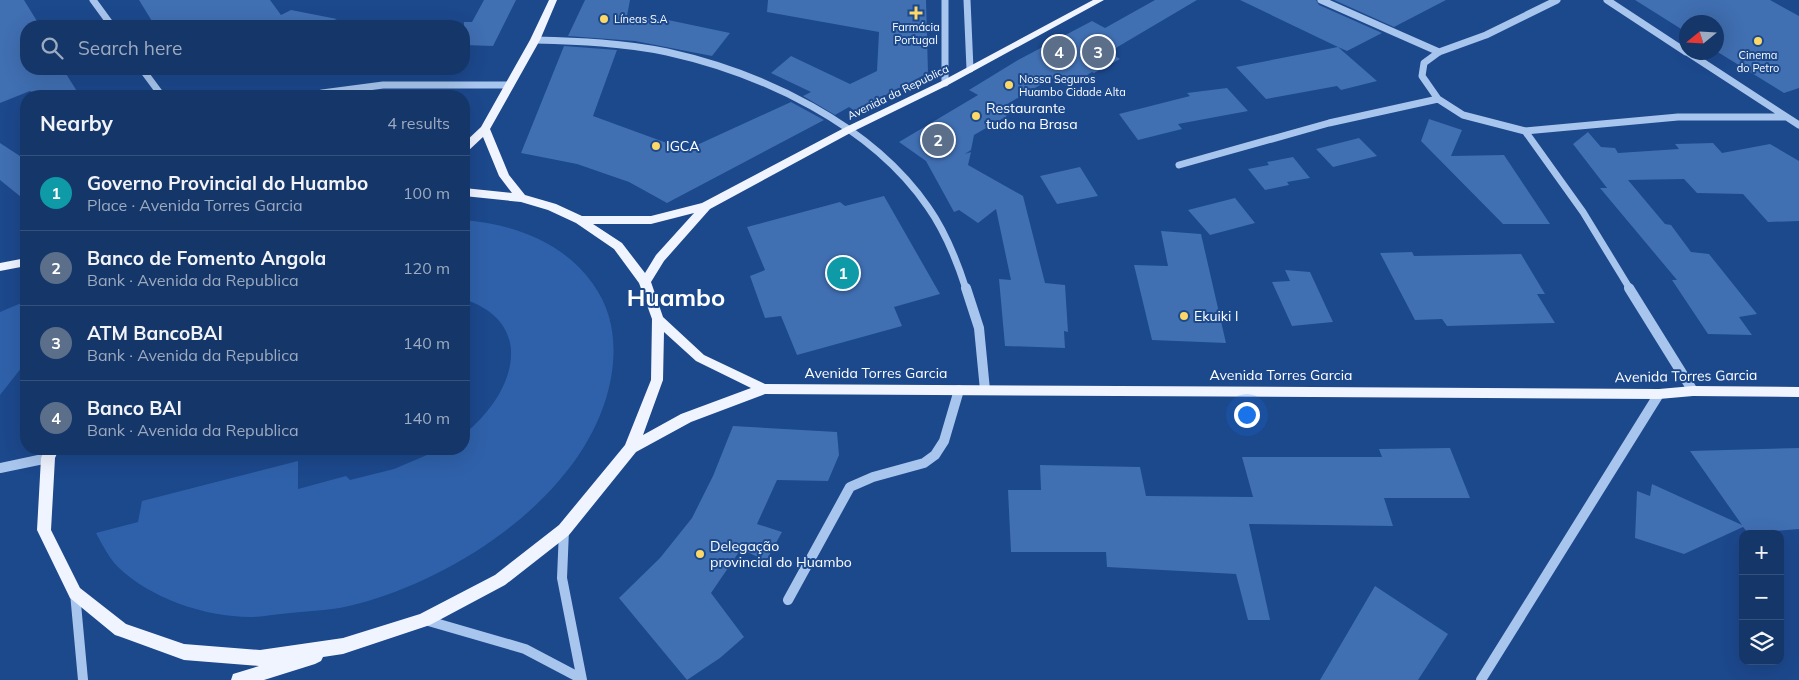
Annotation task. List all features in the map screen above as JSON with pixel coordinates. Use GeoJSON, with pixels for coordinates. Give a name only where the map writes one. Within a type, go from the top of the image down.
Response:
{"type":"FeatureCollection","features":[{"type":"Feature","properties":{"kind":"main road"},"geometry":{"type":"LineString","coordinates":[[470,143],[485,129],[535,40],[553,0]]}},
{"type":"Feature","properties":{"kind":"main road","name":"Avenida da Republica"},"geometry":{"type":"LineString","coordinates":[[706,206],[850,129],[945,83],[1100,0]]}},
{"type":"Feature","properties":{"kind":"main road"},"geometry":{"type":"LineString","coordinates":[[485,129],[504,176],[521,198]]}},
{"type":"Feature","properties":{"kind":"main road"},"geometry":{"type":"LineString","coordinates":[[239,680],[252,678],[424,620],[500,580],[564,530],[631,448],[657,380],[658,320],[645,282],[618,246],[580,220],[552,207],[521,198],[470,193]]}},
{"type":"Feature","properties":{"kind":"main road"},"geometry":{"type":"LineString","coordinates":[[580,220],[651,220],[706,206]]}},
{"type":"Feature","properties":{"kind":"main road"},"geometry":{"type":"LineString","coordinates":[[645,282],[660,258],[706,206]]}},
{"type":"Feature","properties":{"kind":"main road"},"geometry":{"type":"LineString","coordinates":[[0,267],[20,263]]}},
{"type":"Feature","properties":{"kind":"main road"},"geometry":{"type":"LineString","coordinates":[[658,320],[700,358],[764,389]]}},
{"type":"Feature","properties":{"kind":"main road"},"geometry":{"type":"LineString","coordinates":[[631,448],[686,418],[764,389]]}},
{"type":"Feature","properties":{"kind":"main road","name":"Avenida Torres Garcia"},"geometry":{"type":"LineString","coordinates":[[764,389],[1659,394],[1693,391],[1799,392]]}},
{"type":"Feature","properties":{"kind":"main road"},"geometry":{"type":"LineString","coordinates":[[50,455],[44,530],[75,593],[121,630],[184,652],[260,658],[343,646]]}},
{"type":"Feature","properties":{"kind":"street"},"geometry":{"type":"LineString","coordinates":[[93,0],[108,20]]}},
{"type":"Feature","properties":{"kind":"street"},"geometry":{"type":"LineString","coordinates":[[945,83],[946,0]]}},
{"type":"Feature","properties":{"kind":"street"},"geometry":{"type":"LineString","coordinates":[[967,0],[970,69]]}},
{"type":"Feature","properties":{"kind":"street"},"geometry":{"type":"LineString","coordinates":[[1321,0],[1439,52]]}},
{"type":"Feature","properties":{"kind":"street"},"geometry":{"type":"LineString","coordinates":[[1557,0],[1486,35],[1439,52],[1424,63],[1422,76],[1438,99],[1463,115],[1491,124],[1525,130],[1678,117],[1785,117]]}},
{"type":"Feature","properties":{"kind":"street"},"geometry":{"type":"LineString","coordinates":[[1607,0],[1679,47]]}},
{"type":"Feature","properties":{"kind":"street"},"geometry":{"type":"LineString","coordinates":[[535,40],[595,42],[666,52],[726,69],[794,97],[850,129],[897,171],[928,207],[953,256],[979,328],[985,390]]}},
{"type":"Feature","properties":{"kind":"street"},"geometry":{"type":"LineString","coordinates":[[1699,60],[1799,126]]}},
{"type":"Feature","properties":{"kind":"street"},"geometry":{"type":"LineString","coordinates":[[146,75],[158,90]]}},
{"type":"Feature","properties":{"kind":"street"},"geometry":{"type":"LineString","coordinates":[[349,90],[383,85],[510,85]]}},
{"type":"Feature","properties":{"kind":"street"},"geometry":{"type":"LineString","coordinates":[[1179,164],[1329,123],[1438,99]]}},
{"type":"Feature","properties":{"kind":"street"},"geometry":{"type":"LineString","coordinates":[[1525,130],[1583,212],[1693,391]]}},
{"type":"Feature","properties":{"kind":"street"},"geometry":{"type":"LineString","coordinates":[[788,600],[850,486],[873,476],[924,463],[935,455],[944,441],[959,390]]}},
{"type":"Feature","properties":{"kind":"street"},"geometry":{"type":"LineString","coordinates":[[1480,680],[1659,394]]}},
{"type":"Feature","properties":{"kind":"street"},"geometry":{"type":"LineString","coordinates":[[0,468],[43,455]]}},
{"type":"Feature","properties":{"kind":"street"},"geometry":{"type":"LineString","coordinates":[[564,530],[562,578],[581,679]]}},
{"type":"Feature","properties":{"kind":"street"},"geometry":{"type":"LineString","coordinates":[[75,593],[83,680]]}},
{"type":"Feature","properties":{"kind":"street"},"geometry":{"type":"LineString","coordinates":[[424,620],[524,649],[581,679]]}},
{"type":"Feature","properties":{"kind":"shaded area"},"geometry":{"type":"Polygon","coordinates":[[[470,221],[500,226],[536,238],[552,246],[581,269],[593,284],[605,306],[612,329],[614,353],[611,378],[599,419],[578,457],[549,492],[516,523],[478,550],[438,573],[397,591],[357,604],[341,608],[255,617],[215,614],[179,604],[146,588],[131,578],[118,567],[109,555],[96,533],[138,522],[142,501],[298,461],[298,489],[346,476],[350,480],[394,469],[427,455],[470,455],[470,428],[495,401],[505,381],[510,362],[510,343],[503,326],[488,311],[470,302],[470,221]]]}},
{"type":"Feature","properties":{"kind":"shaded area"},"geometry":{"type":"Polygon","coordinates":[[[20,304],[20,370],[0,395],[0,312],[20,304]]]}},
{"type":"Feature","properties":{"kind":"building"},"geometry":{"type":"Polygon","coordinates":[[[0,0],[24,0],[36,20],[20,20],[20,75],[67,75],[76,90],[20,90],[20,95],[0,103],[0,0]]]}},
{"type":"Feature","properties":{"kind":"building"},"geometry":{"type":"Polygon","coordinates":[[[139,0],[270,0],[281,15],[291,10],[337,19],[334,20],[151,20],[139,0]]]}},
{"type":"Feature","properties":{"kind":"building"},"geometry":{"type":"Polygon","coordinates":[[[484,0],[516,0],[493,46],[470,45],[470,22],[472,22],[484,0]]]}},
{"type":"Feature","properties":{"kind":"building"},"geometry":{"type":"Polygon","coordinates":[[[585,0],[630,0],[627,16],[668,20],[730,33],[712,56],[635,41],[568,36],[585,0]]]}},
{"type":"Feature","properties":{"kind":"building"},"geometry":{"type":"Polygon","coordinates":[[[768,0],[926,0],[928,73],[855,111],[849,107],[835,115],[803,96],[811,92],[771,73],[791,56],[850,84],[877,71],[879,32],[767,12],[768,0]]]}},
{"type":"Feature","properties":{"kind":"building"},"geometry":{"type":"Polygon","coordinates":[[[1155,0],[1197,0],[1109,52],[1120,59],[1094,73],[1092,72],[1068,87],[1052,78],[997,110],[1007,116],[974,135],[971,150],[965,154],[971,152],[968,165],[1023,196],[1045,283],[1065,285],[1068,332],[1064,331],[1065,348],[1005,346],[999,279],[1011,280],[996,209],[978,223],[959,210],[954,212],[926,161],[899,142],[978,95],[969,90],[1018,60],[1092,21],[1105,28],[1155,0]]]}},
{"type":"Feature","properties":{"kind":"building"},"geometry":{"type":"Polygon","coordinates":[[[1240,0],[1316,0],[1319,5],[1382,33],[1347,51],[1240,0]]]}},
{"type":"Feature","properties":{"kind":"building"},"geometry":{"type":"Polygon","coordinates":[[[1334,0],[1446,0],[1394,27],[1334,0]]]}},
{"type":"Feature","properties":{"kind":"building","name":"Cinema do Petro"},"geometry":{"type":"Polygon","coordinates":[[[1635,0],[1770,0],[1799,16],[1799,88],[1784,93],[1724,56],[1724,15],[1679,15],[1679,28],[1635,0]]]}},
{"type":"Feature","properties":{"kind":"building"},"geometry":{"type":"Polygon","coordinates":[[[564,46],[617,50],[593,116],[686,150],[791,102],[824,120],[667,203],[629,182],[577,164],[521,153],[564,46]]]}},
{"type":"Feature","properties":{"kind":"building"},"geometry":{"type":"Polygon","coordinates":[[[1338,47],[1377,81],[1341,90],[1337,86],[1266,99],[1236,67],[1338,47]]]}},
{"type":"Feature","properties":{"kind":"building"},"geometry":{"type":"Polygon","coordinates":[[[1227,88],[1248,111],[1178,124],[1182,129],[1138,140],[1119,114],[1190,96],[1187,93],[1227,88]]]}},
{"type":"Feature","properties":{"kind":"building"},"geometry":{"type":"Polygon","coordinates":[[[1429,119],[1462,130],[1451,156],[1504,155],[1550,224],[1503,224],[1421,141],[1429,119]]]}},
{"type":"Feature","properties":{"kind":"building"},"geometry":{"type":"Polygon","coordinates":[[[1588,132],[1601,147],[1615,148],[1618,153],[1679,149],[1675,144],[1713,143],[1722,153],[1770,144],[1799,161],[1799,221],[1768,222],[1743,194],[1697,193],[1684,179],[1628,180],[1665,224],[1671,225],[1691,252],[1709,254],[1757,314],[1739,317],[1752,335],[1708,334],[1672,280],[1677,280],[1600,188],[1607,188],[1573,144],[1588,132]]]}},
{"type":"Feature","properties":{"kind":"building"},"geometry":{"type":"Polygon","coordinates":[[[1359,138],[1377,156],[1333,167],[1316,149],[1359,138]]]}},
{"type":"Feature","properties":{"kind":"building"},"geometry":{"type":"Polygon","coordinates":[[[0,143],[20,156],[20,196],[0,180],[0,143]]]}},
{"type":"Feature","properties":{"kind":"building"},"geometry":{"type":"Polygon","coordinates":[[[1293,157],[1310,178],[1287,182],[1289,185],[1265,190],[1248,169],[1269,165],[1267,162],[1293,157]]]}},
{"type":"Feature","properties":{"kind":"building"},"geometry":{"type":"Polygon","coordinates":[[[1080,167],[1098,196],[1057,204],[1040,176],[1080,167]]]}},
{"type":"Feature","properties":{"kind":"building"},"geometry":{"type":"Polygon","coordinates":[[[884,196],[940,294],[894,307],[902,326],[797,355],[781,316],[765,318],[750,276],[765,270],[747,227],[840,202],[845,206],[884,196]]]}},
{"type":"Feature","properties":{"kind":"building"},"geometry":{"type":"Polygon","coordinates":[[[1235,198],[1255,223],[1210,235],[1188,210],[1235,198]]]}},
{"type":"Feature","properties":{"kind":"building"},"geometry":{"type":"Polygon","coordinates":[[[1161,231],[1201,234],[1226,343],[1152,340],[1134,265],[1168,266],[1161,231]]]}},
{"type":"Feature","properties":{"kind":"building"},"geometry":{"type":"Polygon","coordinates":[[[1412,252],[1414,256],[1521,254],[1545,294],[1537,294],[1555,323],[1447,326],[1442,319],[1415,320],[1380,253],[1412,252]]]}},
{"type":"Feature","properties":{"kind":"building"},"geometry":{"type":"Polygon","coordinates":[[[1285,270],[1310,272],[1333,322],[1292,326],[1272,282],[1290,281],[1285,270]]]}},
{"type":"Feature","properties":{"kind":"building","name":"Delegação provincial do Huambo"},"geometry":{"type":"Polygon","coordinates":[[[733,426],[837,432],[839,455],[828,481],[777,480],[757,524],[782,532],[766,561],[741,549],[711,593],[744,637],[720,658],[687,680],[619,598],[660,558],[692,518],[713,476],[733,426]]]}},
{"type":"Feature","properties":{"kind":"building"},"geometry":{"type":"Polygon","coordinates":[[[1450,448],[1470,498],[1384,498],[1393,526],[1249,524],[1270,620],[1248,620],[1236,574],[1107,567],[1106,552],[1011,552],[1008,490],[1041,490],[1040,465],[1140,467],[1146,496],[1253,497],[1242,457],[1382,457],[1379,449],[1450,448]]]}},
{"type":"Feature","properties":{"kind":"building"},"geometry":{"type":"Polygon","coordinates":[[[1799,448],[1799,529],[1746,530],[1743,527],[1684,554],[1635,538],[1637,491],[1650,496],[1652,484],[1742,525],[1690,451],[1799,448]]]}},
{"type":"Feature","properties":{"kind":"building"},"geometry":{"type":"Polygon","coordinates":[[[1375,586],[1448,634],[1418,680],[1320,680],[1375,586]]]}},
{"type":"Feature","properties":{"kind":"place","name":"Farmácia Portugal"},"geometry":{"type":"Point","coordinates":[916,13]}},
{"type":"Feature","properties":{"kind":"place","name":"Líneas S.A"},"geometry":{"type":"Point","coordinates":[604,19]}},
{"type":"Feature","properties":{"kind":"place","name":"Cinema do Petro"},"geometry":{"type":"Point","coordinates":[1758,41]}},
{"type":"Feature","properties":{"kind":"place","name":"Banco BAI"},"geometry":{"type":"Point","coordinates":[1059,52]}},
{"type":"Feature","properties":{"kind":"place","name":"ATM BancoBAI"},"geometry":{"type":"Point","coordinates":[1098,52]}},
{"type":"Feature","properties":{"kind":"place","name":"Nossa Seguros Huambo Cidade Alta"},"geometry":{"type":"Point","coordinates":[1009,85]}},
{"type":"Feature","properties":{"kind":"place","name":"Restaurante tudo na Brasa"},"geometry":{"type":"Point","coordinates":[976,116]}},
{"type":"Feature","properties":{"kind":"place","name":"Banco de Fomento Angola"},"geometry":{"type":"Point","coordinates":[938,140]}},
{"type":"Feature","properties":{"kind":"place","name":"IGCA"},"geometry":{"type":"Point","coordinates":[656,146]}},
{"type":"Feature","properties":{"kind":"place","name":"Governo Provincial do Huambo"},"geometry":{"type":"Point","coordinates":[843,273]}},
{"type":"Feature","properties":{"kind":"place","name":"Ekuiki l"},"geometry":{"type":"Point","coordinates":[1184,316]}},
{"type":"Feature","properties":{"kind":"place","name":"Delegação provincial do Huambo"},"geometry":{"type":"Point","coordinates":[700,554]}},
{"type":"Feature","properties":{"kind":"district","name":"Huambo"},"geometry":{"type":"Point","coordinates":[676,298]}}]}
